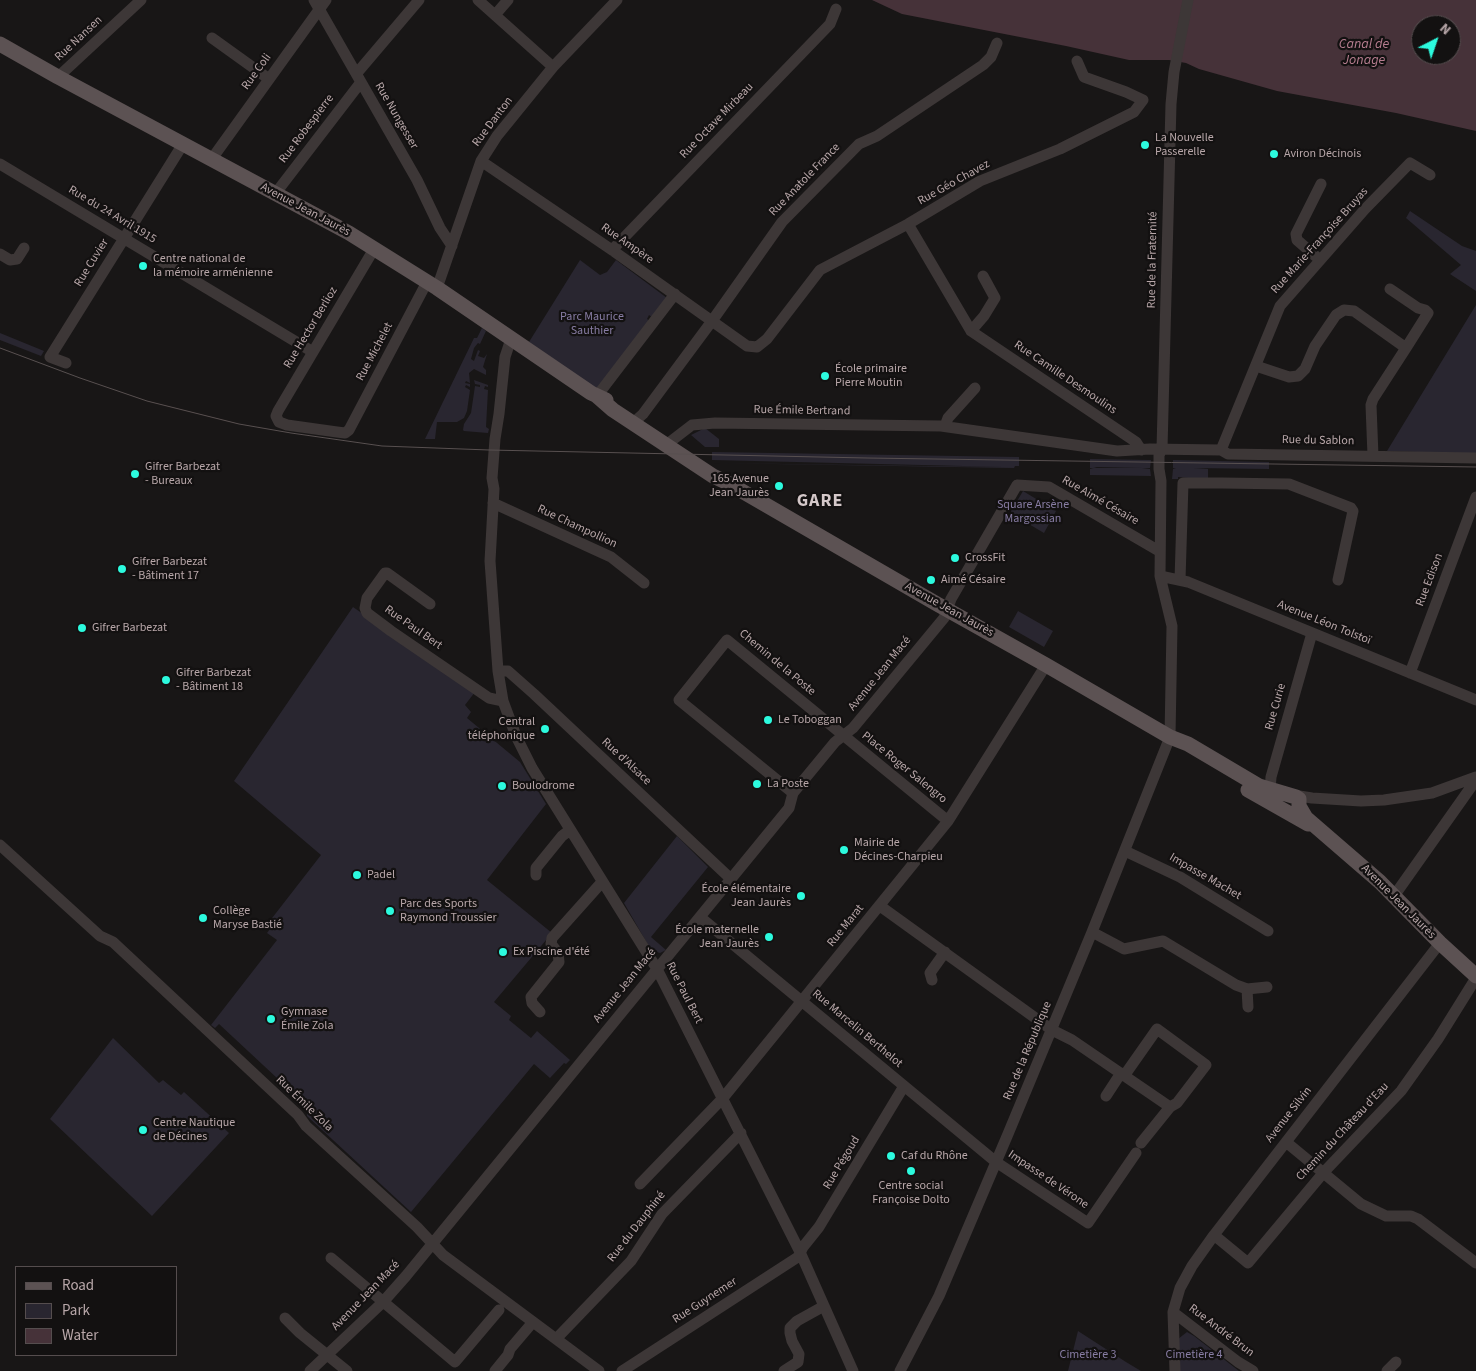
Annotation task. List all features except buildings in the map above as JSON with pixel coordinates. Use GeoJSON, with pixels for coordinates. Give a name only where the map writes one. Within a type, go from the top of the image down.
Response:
{"type":"FeatureCollection","features":[{"type":"Feature","properties":{"kind":"main road","name":"Avenue Jean Jaurès"},"geometry":{"type":"LineString","coordinates":[[0,44],[211,160],[349,233],[432,285],[728,483],[948,610],[1046,664],[1170,737],[1188,744],[1259,786],[1270,790],[1292,804],[1319,830],[1345,851],[1394,896],[1440,944],[1476,977]]}},
{"type":"Feature","properties":{"kind":"main road","name":"Avenue Jean Jaurès"},"geometry":{"type":"LineString","coordinates":[[1170,737],[1183,752],[1292,804]]}},
{"type":"Feature","properties":{"kind":"street","name":"Rue Nansen"},"geometry":{"type":"LineString","coordinates":[[58,77],[141,0]]}},
{"type":"Feature","properties":{"kind":"street","name":"Rue Coli"},"geometry":{"type":"LineString","coordinates":[[211,160],[269,79],[316,5],[326,0]]}},
{"type":"Feature","properties":{"kind":"street","name":"Rue Robespierre"},"geometry":{"type":"LineString","coordinates":[[275,194],[359,78],[419,0]]}},
{"type":"Feature","properties":{"kind":"street"},"geometry":{"type":"LineString","coordinates":[[479,0],[553,67]]}},
{"type":"Feature","properties":{"kind":"street"},"geometry":{"type":"LineString","coordinates":[[495,15],[508,0]]}},
{"type":"Feature","properties":{"kind":"street","name":"Rue Danton"},"geometry":{"type":"LineString","coordinates":[[432,285],[452,246],[481,161],[497,136],[553,67],[618,0]]}},
{"type":"Feature","properties":{"kind":"street","name":"Rue de la Fraternité"},"geometry":{"type":"LineString","coordinates":[[1170,737],[1172,626],[1160,576],[1161,481],[1159,455],[1162,449],[1170,146],[1174,72],[1188,0]]}},
{"type":"Feature","properties":{"kind":"street","name":"Rue Nungesser"},"geometry":{"type":"LineString","coordinates":[[316,5],[417,180],[440,228],[452,246]]}},
{"type":"Feature","properties":{"kind":"street","name":"Rue Octave Mirbeau"},"geometry":{"type":"LineString","coordinates":[[612,250],[830,24],[836,9]]}},
{"type":"Feature","properties":{"kind":"street"},"geometry":{"type":"LineString","coordinates":[[212,38],[269,79]]}},
{"type":"Feature","properties":{"kind":"street","name":"Rue Anatole France"},"geometry":{"type":"LineString","coordinates":[[636,421],[712,321],[782,222],[859,144],[876,136],[983,65],[991,57],[996,43]]}},
{"type":"Feature","properties":{"kind":"street","name":"Rue Géo Chavez"},"geometry":{"type":"LineString","coordinates":[[757,347],[768,339],[820,270],[908,224],[980,181],[1060,149],[1134,112],[1143,100],[1084,77],[1077,61]]}},
{"type":"Feature","properties":{"kind":"street","name":"Rue Cuvier"},"geometry":{"type":"LineString","coordinates":[[66,363],[50,357],[183,144]]}},
{"type":"Feature","properties":{"kind":"street","name":"Rue Ampère"},"geometry":{"type":"LineString","coordinates":[[481,161],[612,250],[747,346],[757,347]]}},
{"type":"Feature","properties":{"kind":"street","name":"Rue Marie-Françoise Bruyas"},"geometry":{"type":"LineString","coordinates":[[1221,450],[1280,306],[1365,209],[1410,163],[1430,175]]}},
{"type":"Feature","properties":{"kind":"street","name":"Rue du 24 Avril 1915"},"geometry":{"type":"LineString","coordinates":[[0,164],[312,352]]}},
{"type":"Feature","properties":{"kind":"street"},"geometry":{"type":"LineString","coordinates":[[1320,260],[1297,240],[1296,234],[1321,184]]}},
{"type":"Feature","properties":{"kind":"street","name":"Rue Camille Desmoulins"},"geometry":{"type":"LineString","coordinates":[[908,224],[971,331],[1136,442],[1141,450]]}},
{"type":"Feature","properties":{"kind":"street"},"geometry":{"type":"LineString","coordinates":[[0,254],[10,260],[17,259],[24,248]]}},
{"type":"Feature","properties":{"kind":"street","name":"Rue Hector Berlioz"},"geometry":{"type":"LineString","coordinates":[[279,422],[276,416],[278,411],[374,249]]}},
{"type":"Feature","properties":{"kind":"street"},"geometry":{"type":"LineString","coordinates":[[971,331],[984,316],[995,298],[983,276]]}},
{"type":"Feature","properties":{"kind":"street","name":"Rue Michelet"},"geometry":{"type":"LineString","coordinates":[[279,422],[287,425],[345,433],[352,426],[398,340],[432,285]]}},
{"type":"Feature","properties":{"kind":"street"},"geometry":{"type":"LineString","coordinates":[[1372,456],[1371,405],[1373,399],[1428,314],[1425,310],[1418,308],[1390,289]]}},
{"type":"Feature","properties":{"kind":"street"},"geometry":{"type":"LineString","coordinates":[[597,396],[675,294]]}},
{"type":"Feature","properties":{"kind":"street"},"geometry":{"type":"LineString","coordinates":[[1256,366],[1289,378],[1298,376],[1305,369],[1315,346],[1336,315],[1344,310],[1354,311],[1406,348]]}},
{"type":"Feature","properties":{"kind":"street","name":"Rue Paul Bert"},"geometry":{"type":"LineString","coordinates":[[511,339],[505,357],[499,414],[498,473],[494,490],[490,561],[498,671],[503,701],[516,736],[532,768],[657,969],[800,1252],[853,1371]]}},
{"type":"Feature","properties":{"kind":"street"},"geometry":{"type":"LineString","coordinates":[[945,426],[948,418],[975,388]]}},
{"type":"Feature","properties":{"kind":"street","name":"Rue Émile Bertrand"},"geometry":{"type":"LineString","coordinates":[[669,443],[692,425],[715,423],[945,426],[1117,451],[1162,449]]}},
{"type":"Feature","properties":{"kind":"street","name":"Rue du Sablon"},"geometry":{"type":"LineString","coordinates":[[1162,449],[1221,450],[1228,454],[1476,458]]}},
{"type":"Feature","properties":{"kind":"street"},"geometry":{"type":"LineString","coordinates":[[1180,580],[1183,483],[1289,484],[1351,508],[1353,511],[1338,580]]}},
{"type":"Feature","properties":{"kind":"street","name":"Rue Aimé Césaire"},"geometry":{"type":"LineString","coordinates":[[948,610],[955,592],[1017,485],[1049,486],[1159,551]]}},
{"type":"Feature","properties":{"kind":"street","name":"Rue Edison"},"geometry":{"type":"LineString","coordinates":[[1410,673],[1476,497]]}},
{"type":"Feature","properties":{"kind":"street","name":"Rue Champollion"},"geometry":{"type":"LineString","coordinates":[[493,503],[611,557],[644,583]]}},
{"type":"Feature","properties":{"kind":"street","name":"Rue Paul Bert"},"geometry":{"type":"LineString","coordinates":[[430,604],[385,573],[367,598],[364,608],[367,613],[385,626],[489,698],[503,701]]}},
{"type":"Feature","properties":{"kind":"street","name":"Avenue Léon Tolstoï"},"geometry":{"type":"LineString","coordinates":[[1160,576],[1195,584],[1476,700]]}},
{"type":"Feature","properties":{"kind":"street","name":"Avenue Jean Macé"},"geometry":{"type":"LineString","coordinates":[[310,1371],[383,1302],[789,808],[793,793],[835,742],[853,728],[944,618],[948,610]]}},
{"type":"Feature","properties":{"kind":"street","name":"Rue Curie"},"geometry":{"type":"LineString","coordinates":[[1270,790],[1270,777],[1312,633]]}},
{"type":"Feature","properties":{"kind":"street","name":"Chemin de la Poste"},"geometry":{"type":"LineString","coordinates":[[793,793],[679,700],[727,640],[843,736]]}},
{"type":"Feature","properties":{"kind":"street","name":"Rue Marat"},"geometry":{"type":"LineString","coordinates":[[640,1184],[722,1098],[803,1002],[948,821],[1046,664]]}},
{"type":"Feature","properties":{"kind":"street","name":"Rue d'Alsace"},"geometry":{"type":"LineString","coordinates":[[498,671],[508,671],[731,879]]}},
{"type":"Feature","properties":{"kind":"street","name":"Place Roger Salengro"},"geometry":{"type":"LineString","coordinates":[[843,736],[948,821]]}},
{"type":"Feature","properties":{"kind":"street","name":"Rue de la République"},"geometry":{"type":"LineString","coordinates":[[900,1371],[939,1296],[1052,1030],[1170,737]]}},
{"type":"Feature","properties":{"kind":"street"},"geometry":{"type":"LineString","coordinates":[[1292,804],[1312,798],[1360,801],[1384,800],[1432,793],[1476,779]]}},
{"type":"Feature","properties":{"kind":"street"},"geometry":{"type":"LineString","coordinates":[[1394,896],[1476,779]]}},
{"type":"Feature","properties":{"kind":"street"},"geometry":{"type":"LineString","coordinates":[[536,875],[536,868],[562,836],[570,830]]}},
{"type":"Feature","properties":{"kind":"street","name":"Rue Émile Zola"},"geometry":{"type":"LineString","coordinates":[[0,845],[100,936],[113,942],[298,1115],[306,1126],[416,1227],[443,1255],[599,1371]]}},
{"type":"Feature","properties":{"kind":"street","name":"Impasse Machet"},"geometry":{"type":"LineString","coordinates":[[1125,851],[1180,877],[1268,931]]}},
{"type":"Feature","properties":{"kind":"street"},"geometry":{"type":"LineString","coordinates":[[540,1012],[532,1003],[531,997],[559,962],[558,953],[552,944],[552,938],[602,882]]}},
{"type":"Feature","properties":{"kind":"street"},"geometry":{"type":"LineString","coordinates":[[880,906],[1052,1030],[1072,1040],[1123,1074],[1170,1107],[1177,1103],[1206,1065],[1157,1029],[1123,1074],[1106,1096]]}},
{"type":"Feature","properties":{"kind":"street","name":"Rue Marcelin Berthelot"},"geometry":{"type":"LineString","coordinates":[[700,917],[996,1162]]}},
{"type":"Feature","properties":{"kind":"street"},"geometry":{"type":"LineString","coordinates":[[1092,932],[1124,949],[1163,942],[1236,985],[1247,989],[1267,987]]}},
{"type":"Feature","properties":{"kind":"street","name":"Avenue Silvin"},"geometry":{"type":"LineString","coordinates":[[1175,1371],[1173,1312],[1180,1288],[1192,1266],[1440,944]]}},
{"type":"Feature","properties":{"kind":"street"},"geometry":{"type":"LineString","coordinates":[[932,980],[930,973],[945,952]]}},
{"type":"Feature","properties":{"kind":"street","name":"Chemin du Château d'Eau"},"geometry":{"type":"LineString","coordinates":[[1214,1235],[1248,1263],[1324,1172],[1400,1091],[1438,1039],[1476,977]]}},
{"type":"Feature","properties":{"kind":"street"},"geometry":{"type":"LineString","coordinates":[[1247,989],[1248,1007]]}},
{"type":"Feature","properties":{"kind":"street","name":"Rue Pégoud"},"geometry":{"type":"LineString","coordinates":[[800,1252],[824,1219],[904,1086]]}},
{"type":"Feature","properties":{"kind":"street","name":"Impasse de Vérone"},"geometry":{"type":"LineString","coordinates":[[996,1162],[1088,1223],[1138,1148],[1170,1107]]}},
{"type":"Feature","properties":{"kind":"street","name":"Rue du Dauphiné"},"geometry":{"type":"LineString","coordinates":[[556,1339],[631,1261],[662,1214],[741,1133]]}},
{"type":"Feature","properties":{"kind":"street"},"geometry":{"type":"LineString","coordinates":[[1286,1142],[1361,1204],[1386,1216],[1411,1216],[1418,1219],[1476,1263]]}},
{"type":"Feature","properties":{"kind":"street","name":"Rue Guynemer"},"geometry":{"type":"LineString","coordinates":[[622,1371],[795,1259],[800,1252]]}},
{"type":"Feature","properties":{"kind":"street"},"geometry":{"type":"LineString","coordinates":[[331,1258],[455,1362],[499,1310]]}},
{"type":"Feature","properties":{"kind":"street"},"geometry":{"type":"LineString","coordinates":[[784,1371],[798,1362],[800,1354],[792,1341],[790,1328],[797,1321],[824,1306]]}},
{"type":"Feature","properties":{"kind":"street","name":"Rue André Brun"},"geometry":{"type":"LineString","coordinates":[[1173,1312],[1238,1362],[1253,1371]]}},
{"type":"Feature","properties":{"kind":"street"},"geometry":{"type":"LineString","coordinates":[[285,1318],[300,1333],[347,1371]]}},
{"type":"Feature","properties":{"kind":"street"},"geometry":{"type":"LineString","coordinates":[[495,1371],[508,1355],[510,1349],[533,1322]]}},
{"type":"Feature","properties":{"kind":"street"},"geometry":{"type":"LineString","coordinates":[[1387,1371],[1396,1362]]}},
{"type":"Feature","properties":{"kind":"green space"},"geometry":{"type":"Polygon","coordinates":[[[1410,211],[1462,246],[1476,251],[1476,291],[1450,274],[1461,265],[1406,218],[1410,211]]]}},
{"type":"Feature","properties":{"kind":"green space","name":"Parc Maurice Sauthier"},"geometry":{"type":"Polygon","coordinates":[[[580,260],[600,275],[607,272],[616,260],[667,298],[653,318],[649,315],[647,319],[650,321],[598,387],[595,388],[529,342],[580,260]]]}},
{"type":"Feature","properties":{"kind":"green space"},"geometry":{"type":"Polygon","coordinates":[[[1476,305],[1476,454],[1387,451],[1476,305]]]}},
{"type":"Feature","properties":{"kind":"green space"},"geometry":{"type":"Polygon","coordinates":[[[482,328],[486,331],[480,344],[478,343],[474,348],[471,359],[474,361],[478,350],[480,351],[478,356],[484,358],[487,354],[483,367],[486,370],[486,375],[474,369],[469,373],[470,383],[466,381],[465,383],[470,384],[470,387],[466,385],[465,387],[470,390],[464,418],[457,422],[437,422],[435,439],[425,439],[474,338],[477,338],[482,328]]]}},
{"type":"Feature","properties":{"kind":"green space"},"geometry":{"type":"Polygon","coordinates":[[[0,333],[44,351],[41,356],[0,340],[0,333]]]}},
{"type":"Feature","properties":{"kind":"green space"},"geometry":{"type":"Polygon","coordinates":[[[474,380],[488,385],[484,389],[488,390],[486,427],[489,429],[488,433],[463,430],[464,424],[471,413],[475,386],[480,387],[480,385],[475,384],[474,380]]]}},
{"type":"Feature","properties":{"kind":"green space"},"geometry":{"type":"Polygon","coordinates":[[[705,428],[719,439],[719,447],[705,447],[691,435],[705,428]]]}},
{"type":"Feature","properties":{"kind":"green space"},"geometry":{"type":"Polygon","coordinates":[[[712,452],[1019,457],[1019,466],[1014,468],[713,463],[1005,467],[712,460],[712,452]]]}},
{"type":"Feature","properties":{"kind":"green space"},"geometry":{"type":"Polygon","coordinates":[[[1090,459],[1151,460],[1150,468],[1090,468],[1090,459]]]}},
{"type":"Feature","properties":{"kind":"green space"},"geometry":{"type":"Polygon","coordinates":[[[1173,460],[1269,462],[1269,469],[1194,468],[1208,469],[1208,480],[1178,477],[1178,479],[1172,479],[1173,469],[1176,469],[1173,468],[1173,460]]]}},
{"type":"Feature","properties":{"kind":"green space"},"geometry":{"type":"Polygon","coordinates":[[[1097,467],[1150,469],[1151,476],[1090,475],[1090,469],[1097,467]]]}},
{"type":"Feature","properties":{"kind":"green space","name":"Square Arsène Margossian"},"geometry":{"type":"Polygon","coordinates":[[[1023,491],[1056,511],[1044,533],[1010,513],[1023,491]]]}},
{"type":"Feature","properties":{"kind":"green space","name":"Parc des Sports Raymond Troussier"},"geometry":{"type":"Polygon","coordinates":[[[353,607],[475,692],[465,705],[471,712],[467,718],[520,762],[546,804],[487,880],[552,933],[494,1002],[511,1016],[509,1020],[531,1038],[537,1031],[570,1060],[566,1064],[564,1063],[550,1078],[534,1064],[411,1212],[307,1116],[307,1106],[219,1024],[215,1028],[211,1025],[277,940],[267,933],[273,925],[269,922],[321,855],[234,781],[353,607]]]}},
{"type":"Feature","properties":{"kind":"green space"},"geometry":{"type":"Polygon","coordinates":[[[1018,611],[1053,631],[1044,647],[1009,627],[1018,611]]]}},
{"type":"Feature","properties":{"kind":"green space"},"geometry":{"type":"Polygon","coordinates":[[[677,836],[708,867],[651,937],[666,950],[660,953],[651,950],[624,903],[677,836]]]}},
{"type":"Feature","properties":{"kind":"green space","name":"Centre Nautique de Décines"},"geometry":{"type":"Polygon","coordinates":[[[113,1038],[159,1083],[163,1080],[181,1095],[184,1092],[229,1133],[152,1216],[50,1119],[113,1038]]]}},
{"type":"Feature","properties":{"kind":"green space","name":"Cimetière 3"},"geometry":{"type":"Polygon","coordinates":[[[1078,1331],[1126,1362],[1141,1371],[1068,1371],[1078,1331]]]}},
{"type":"Feature","properties":{"kind":"green space","name":"Cimetière 4"},"geometry":{"type":"Polygon","coordinates":[[[1187,1332],[1239,1371],[1179,1371],[1178,1339],[1187,1332]]]}},
{"type":"Feature","properties":{"kind":"water","name":"Canal de Jonage"},"geometry":{"type":"Polygon","coordinates":[[[872,0],[1476,0],[1476,131],[1396,113],[1277,91],[1199,69],[1186,63],[1169,60],[1129,60],[902,14],[872,0]]]}},
{"type":"Feature","properties":{"kind":"tram line"},"geometry":{"type":"LineString","coordinates":[[0,348],[147,401],[239,424],[382,446],[867,458],[1476,467]]}},
{"type":"Feature","properties":{"kind":"place","name":"La Nouvelle Passerelle"},"geometry":{"type":"Point","coordinates":[1145,145]}},
{"type":"Feature","properties":{"kind":"place","name":"Aviron Décinois"},"geometry":{"type":"Point","coordinates":[1274,154]}},
{"type":"Feature","properties":{"kind":"place","name":"Centre national de la mémoire arménienne"},"geometry":{"type":"Point","coordinates":[143,266]}},
{"type":"Feature","properties":{"kind":"place","name":"École primaire Pierre Moutin"},"geometry":{"type":"Point","coordinates":[825,376]}},
{"type":"Feature","properties":{"kind":"place","name":"Gifrer Barbezat - Bureaux"},"geometry":{"type":"Point","coordinates":[135,474]}},
{"type":"Feature","properties":{"kind":"place","name":"165 Avenue Jean Jaurès"},"geometry":{"type":"Point","coordinates":[779,486]}},
{"type":"Feature","properties":{"kind":"place","name":"CrossFit"},"geometry":{"type":"Point","coordinates":[955,558]}},
{"type":"Feature","properties":{"kind":"place","name":"Gifrer Barbezat - Bâtiment 17"},"geometry":{"type":"Point","coordinates":[122,569]}},
{"type":"Feature","properties":{"kind":"place","name":"Aimé Césaire"},"geometry":{"type":"Point","coordinates":[931,580]}},
{"type":"Feature","properties":{"kind":"place","name":"Gifrer Barbezat"},"geometry":{"type":"Point","coordinates":[82,628]}},
{"type":"Feature","properties":{"kind":"place","name":"Gifrer Barbezat - Bâtiment 18"},"geometry":{"type":"Point","coordinates":[166,680]}},
{"type":"Feature","properties":{"kind":"place","name":"Le Toboggan"},"geometry":{"type":"Point","coordinates":[768,720]}},
{"type":"Feature","properties":{"kind":"place","name":"Central téléphonique"},"geometry":{"type":"Point","coordinates":[545,729]}},
{"type":"Feature","properties":{"kind":"place","name":"La Poste"},"geometry":{"type":"Point","coordinates":[757,784]}},
{"type":"Feature","properties":{"kind":"place","name":"Boulodrome"},"geometry":{"type":"Point","coordinates":[502,786]}},
{"type":"Feature","properties":{"kind":"place","name":"Mairie de Décines-Charpieu"},"geometry":{"type":"Point","coordinates":[844,850]}},
{"type":"Feature","properties":{"kind":"place","name":"Padel"},"geometry":{"type":"Point","coordinates":[357,875]}},
{"type":"Feature","properties":{"kind":"place","name":"École élémentaire Jean Jaurès"},"geometry":{"type":"Point","coordinates":[801,896]}},
{"type":"Feature","properties":{"kind":"place","name":"Parc des Sports Raymond Troussier"},"geometry":{"type":"Point","coordinates":[390,911]}},
{"type":"Feature","properties":{"kind":"place","name":"Collège Maryse Bastié"},"geometry":{"type":"Point","coordinates":[203,918]}},
{"type":"Feature","properties":{"kind":"place","name":"École maternelle Jean Jaurès"},"geometry":{"type":"Point","coordinates":[769,937]}},
{"type":"Feature","properties":{"kind":"place","name":"Ex Piscine d'été"},"geometry":{"type":"Point","coordinates":[503,952]}},
{"type":"Feature","properties":{"kind":"place","name":"Gymnase Émile Zola"},"geometry":{"type":"Point","coordinates":[271,1019]}},
{"type":"Feature","properties":{"kind":"place","name":"Centre Nautique de Décines"},"geometry":{"type":"Point","coordinates":[143,1130]}},
{"type":"Feature","properties":{"kind":"place","name":"Caf du Rhône"},"geometry":{"type":"Point","coordinates":[891,1156]}},
{"type":"Feature","properties":{"kind":"place","name":"Centre social Françoise Dolto"},"geometry":{"type":"Point","coordinates":[911,1171]}},
{"type":"Feature","properties":{"kind":"district","name":"GARE"},"geometry":{"type":"Point","coordinates":[820,502]}}]}
